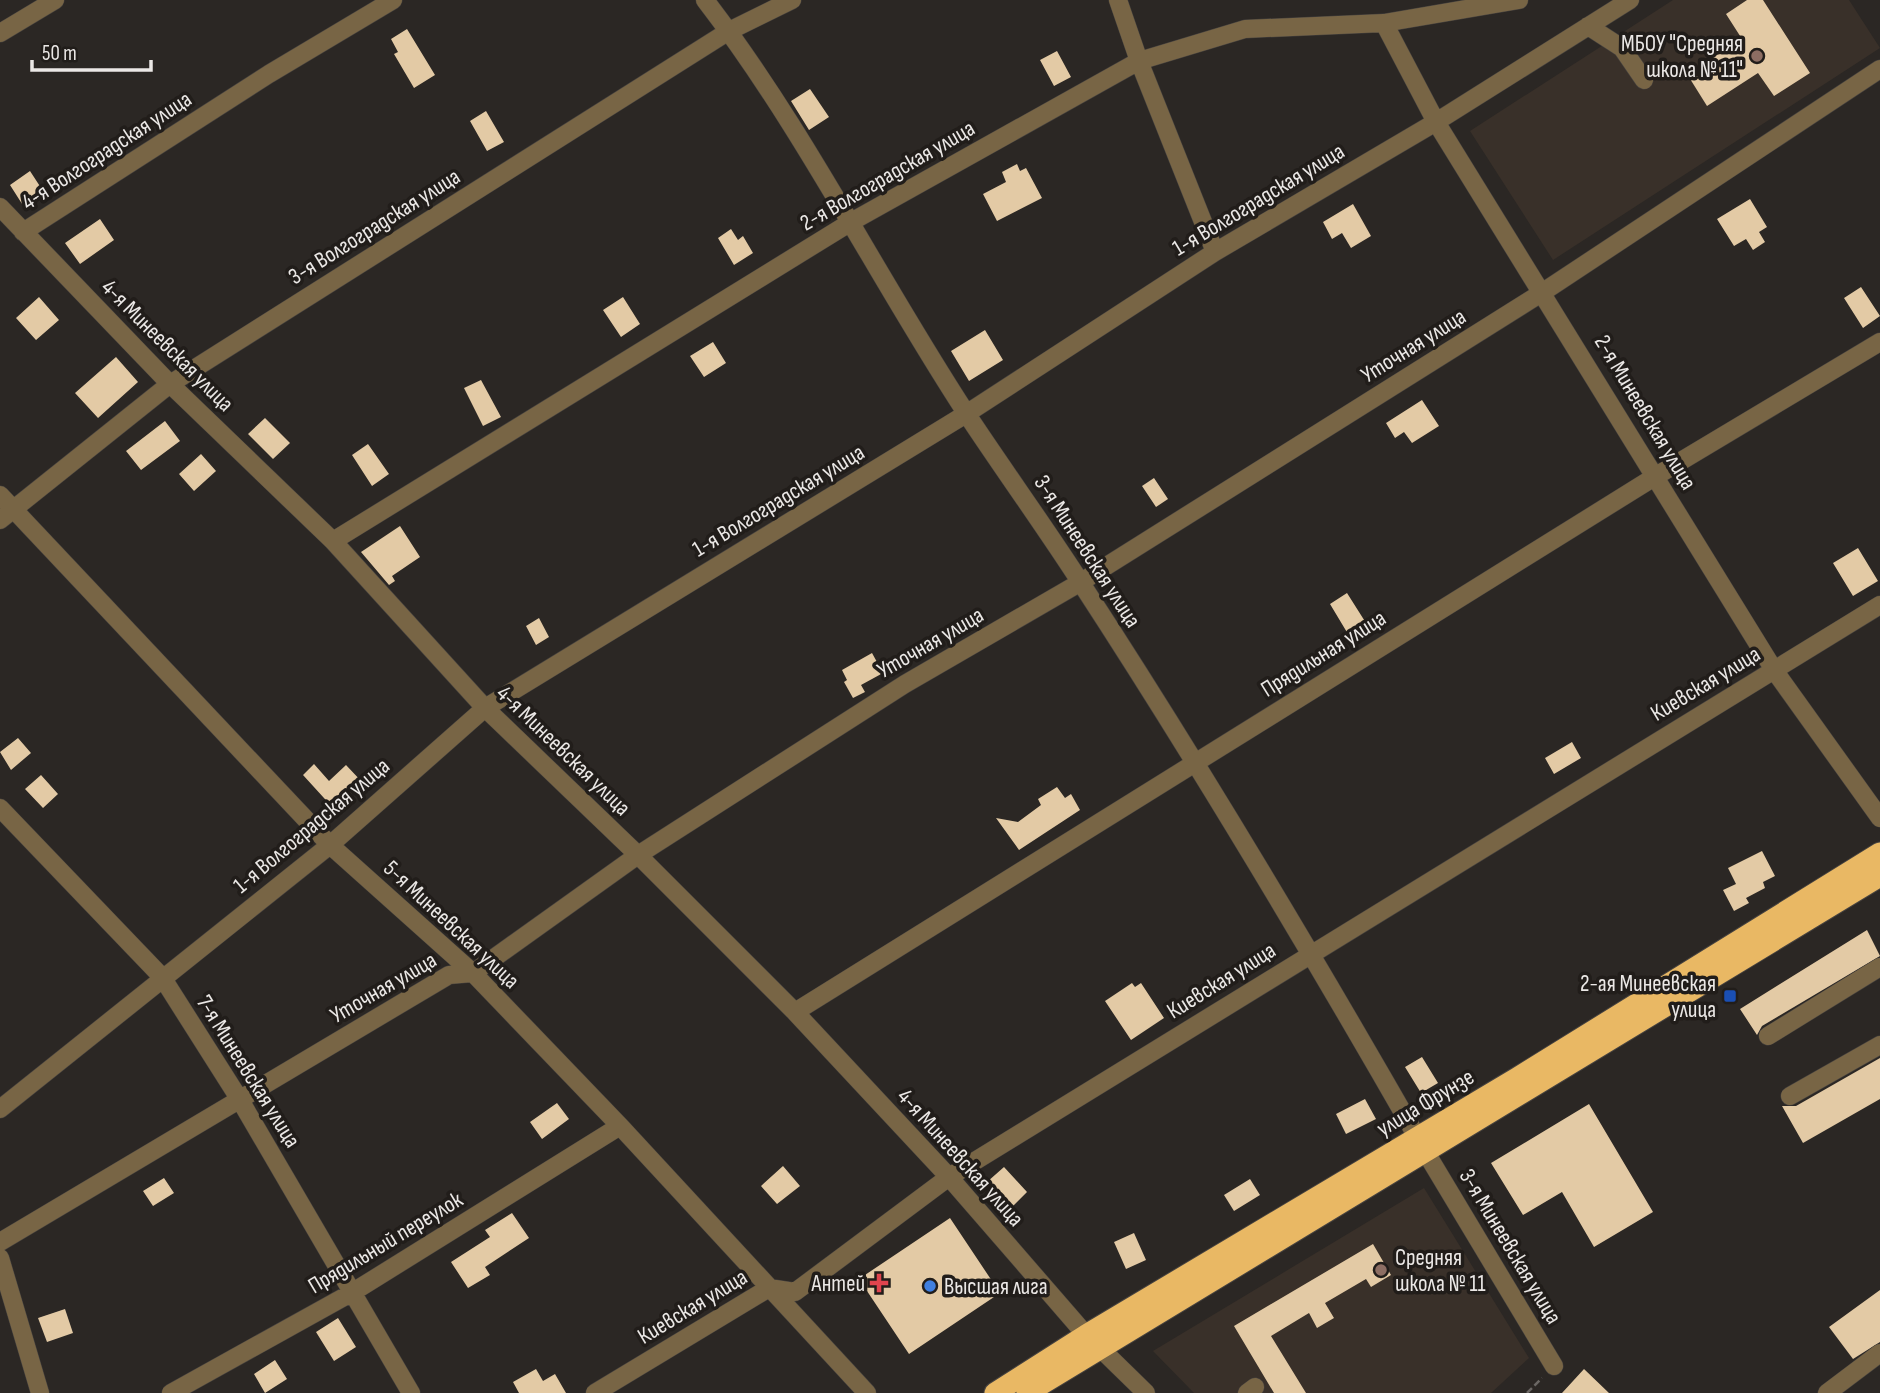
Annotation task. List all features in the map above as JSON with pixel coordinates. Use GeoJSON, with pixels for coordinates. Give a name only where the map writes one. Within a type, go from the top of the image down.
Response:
{"type":"FeatureCollection","features":[{"type":"Feature","properties":{"kind":"highway","name":"улица Фрунзе"},"geometry":{"type":"LineString","coordinates":[[995,1393],[1093,1342],[1421,1144],[1880,853]]}},
{"type":"Feature","properties":{"kind":"highway","name":"улица Фрунзе"},"geometry":{"type":"LineString","coordinates":[[1421,1144],[1664,1010],[1880,876]]}},
{"type":"Feature","properties":{"kind":"highway","name":"улица Фрунзе"},"geometry":{"type":"LineString","coordinates":[[1027,1393],[1093,1342]]}},
{"type":"Feature","properties":{"kind":"street"},"geometry":{"type":"LineString","coordinates":[[0,33],[55,0]]}},
{"type":"Feature","properties":{"kind":"street","name":"4-я Волгоградская улица"},"geometry":{"type":"LineString","coordinates":[[23,232],[269,74],[394,0]]}},
{"type":"Feature","properties":{"kind":"street","name":"3-я Минеевская улица"},"geometry":{"type":"LineString","coordinates":[[705,0],[729,31],[851,222],[966,414],[1081,582],[1194,762],[1311,953],[1554,1366]]}},
{"type":"Feature","properties":{"kind":"street","name":"3-я Волгоградская улица"},"geometry":{"type":"LineString","coordinates":[[6,515],[170,384],[729,31],[792,0]]}},
{"type":"Feature","properties":{"kind":"street"},"geometry":{"type":"LineString","coordinates":[[1118,0],[1139,61],[1215,252]]}},
{"type":"Feature","properties":{"kind":"street","name":"2-я Волгоградская улица"},"geometry":{"type":"LineString","coordinates":[[333,541],[851,222],[1139,61],[1245,29],[1384,23],[1520,0]]}},
{"type":"Feature","properties":{"kind":"street","name":"1-я Волгоградская улица"},"geometry":{"type":"LineString","coordinates":[[0,1109],[330,845],[485,708],[966,414],[1215,252],[1436,122],[1630,0]]}},
{"type":"Feature","properties":{"kind":"street","name":"2-я Минеевская улица"},"geometry":{"type":"LineString","coordinates":[[1384,23],[1436,122],[1774,670],[1880,818]]}},
{"type":"Feature","properties":{"kind":"street"},"geometry":{"type":"LineString","coordinates":[[1588,26],[1622,48],[1644,79]]}},
{"type":"Feature","properties":{"kind":"street","name":"Уточная улица"},"geometry":{"type":"LineString","coordinates":[[0,1241],[449,975],[473,973],[638,855],[905,684],[1081,582],[1543,292],[1880,69]]}},
{"type":"Feature","properties":{"kind":"street","name":"4-я Минеевская улица"},"geometry":{"type":"LineString","coordinates":[[0,208],[170,384],[333,541],[485,708],[638,855],[795,1012],[949,1177],[1093,1342],[1146,1393]]}},
{"type":"Feature","properties":{"kind":"street","name":"Прядильная улица"},"geometry":{"type":"LineString","coordinates":[[795,1012],[1656,475],[1880,341]]}},
{"type":"Feature","properties":{"kind":"street","name":"5-я Минеевская улица"},"geometry":{"type":"LineString","coordinates":[[0,495],[6,515],[330,845],[473,973],[620,1126],[867,1393]]}},
{"type":"Feature","properties":{"kind":"street","name":"Киевская улица"},"geometry":{"type":"LineString","coordinates":[[595,1393],[769,1288],[795,1292],[949,1177],[1880,605]]}},
{"type":"Feature","properties":{"kind":"street","name":"7-я Минеевская улица"},"geometry":{"type":"LineString","coordinates":[[0,808],[162,977],[240,1100],[411,1393]]}},
{"type":"Feature","properties":{"kind":"street"},"geometry":{"type":"LineString","coordinates":[[1768,1036],[1880,967]]}},
{"type":"Feature","properties":{"kind":"street"},"geometry":{"type":"LineString","coordinates":[[1790,1096],[1880,1045]]}},
{"type":"Feature","properties":{"kind":"street","name":"Прядильный переулок"},"geometry":{"type":"LineString","coordinates":[[171,1393],[353,1292],[620,1126]]}},
{"type":"Feature","properties":{"kind":"street"},"geometry":{"type":"LineString","coordinates":[[0,1258],[40,1393]]}},
{"type":"Feature","properties":{"kind":"street"},"geometry":{"type":"LineString","coordinates":[[1827,1393],[1880,1353]]}},
{"type":"Feature","properties":{"kind":"path"},"geometry":{"type":"LineString","coordinates":[[1527,1393],[1554,1366]]}},
{"type":"Feature","properties":{"kind":"shaded area"},"geometry":{"type":"Polygon","coordinates":[[[1673,0],[1849,0],[1880,48],[1553,260],[1470,131],[1673,0]]]}},
{"type":"Feature","properties":{"kind":"shaded area","name":"Средняя школа № 11"},"geometry":{"type":"Polygon","coordinates":[[[1424,1188],[1529,1358],[1491,1393],[1194,1393],[1153,1351],[1424,1188]]]}},
{"type":"Feature","properties":{"kind":"building","name":"МБОУ \"Средняя школа № 11\""},"geometry":{"type":"Polygon","coordinates":[[[1747,0],[1763,0],[1810,73],[1774,96],[1758,73],[1707,106],[1687,74],[1742,39],[1726,14],[1747,0]]]}},
{"type":"Feature","properties":{"kind":"building"},"geometry":{"type":"Polygon","coordinates":[[[407,29],[435,75],[414,88],[394,54],[398,52],[391,39],[407,29]]]}},
{"type":"Feature","properties":{"kind":"building"},"geometry":{"type":"Polygon","coordinates":[[[1057,51],[1071,77],[1054,86],[1040,60],[1057,51]]]}},
{"type":"Feature","properties":{"kind":"building"},"geometry":{"type":"Polygon","coordinates":[[[810,89],[829,117],[809,130],[791,101],[810,89]]]}},
{"type":"Feature","properties":{"kind":"building"},"geometry":{"type":"Polygon","coordinates":[[[486,111],[504,142],[487,151],[470,121],[486,111]]]}},
{"type":"Feature","properties":{"kind":"building"},"geometry":{"type":"Polygon","coordinates":[[[1017,164],[1020,171],[1026,168],[1042,198],[997,221],[983,194],[1006,182],[1002,172],[1017,164]]]}},
{"type":"Feature","properties":{"kind":"building"},"geometry":{"type":"Polygon","coordinates":[[[30,171],[45,194],[24,207],[10,185],[30,171]]]}},
{"type":"Feature","properties":{"kind":"building"},"geometry":{"type":"Polygon","coordinates":[[[1750,199],[1767,227],[1759,232],[1765,242],[1753,250],[1746,239],[1734,246],[1717,219],[1750,199]]]}},
{"type":"Feature","properties":{"kind":"building"},"geometry":{"type":"Polygon","coordinates":[[[1353,204],[1371,236],[1351,248],[1342,233],[1332,239],[1323,222],[1353,204]]]}},
{"type":"Feature","properties":{"kind":"building"},"geometry":{"type":"Polygon","coordinates":[[[100,219],[114,240],[80,264],[65,243],[100,219]]]}},
{"type":"Feature","properties":{"kind":"building"},"geometry":{"type":"Polygon","coordinates":[[[731,229],[738,240],[743,236],[753,253],[734,265],[718,238],[731,229]]]}},
{"type":"Feature","properties":{"kind":"building"},"geometry":{"type":"Polygon","coordinates":[[[1861,287],[1880,316],[1863,328],[1844,298],[1861,287]]]}},
{"type":"Feature","properties":{"kind":"building"},"geometry":{"type":"Polygon","coordinates":[[[39,297],[59,320],[36,340],[16,318],[39,297]]]}},
{"type":"Feature","properties":{"kind":"building"},"geometry":{"type":"Polygon","coordinates":[[[623,297],[640,324],[621,337],[603,310],[623,297]]]}},
{"type":"Feature","properties":{"kind":"building"},"geometry":{"type":"Polygon","coordinates":[[[985,330],[1003,360],[969,381],[951,351],[985,330]]]}},
{"type":"Feature","properties":{"kind":"building"},"geometry":{"type":"Polygon","coordinates":[[[713,342],[726,363],[704,377],[690,356],[713,342]]]}},
{"type":"Feature","properties":{"kind":"building"},"geometry":{"type":"Polygon","coordinates":[[[116,357],[138,382],[98,418],[75,393],[116,357]]]}},
{"type":"Feature","properties":{"kind":"building"},"geometry":{"type":"Polygon","coordinates":[[[481,380],[501,417],[483,426],[464,388],[481,380]]]}},
{"type":"Feature","properties":{"kind":"building"},"geometry":{"type":"Polygon","coordinates":[[[1422,400],[1439,426],[1412,443],[1404,432],[1395,438],[1386,423],[1422,400]]]}},
{"type":"Feature","properties":{"kind":"building"},"geometry":{"type":"Polygon","coordinates":[[[265,418],[290,443],[273,459],[248,434],[265,418]]]}},
{"type":"Feature","properties":{"kind":"building"},"geometry":{"type":"Polygon","coordinates":[[[165,421],[180,441],[141,470],[126,451],[165,421]]]}},
{"type":"Feature","properties":{"kind":"building"},"geometry":{"type":"Polygon","coordinates":[[[368,444],[389,474],[372,486],[352,455],[368,444]]]}},
{"type":"Feature","properties":{"kind":"building"},"geometry":{"type":"Polygon","coordinates":[[[201,454],[216,471],[194,491],[179,474],[201,454]]]}},
{"type":"Feature","properties":{"kind":"building"},"geometry":{"type":"Polygon","coordinates":[[[1154,478],[1168,499],[1156,507],[1142,486],[1154,478]]]}},
{"type":"Feature","properties":{"kind":"building"},"geometry":{"type":"Polygon","coordinates":[[[400,526],[420,557],[392,576],[395,581],[389,585],[361,552],[400,526]]]}},
{"type":"Feature","properties":{"kind":"building"},"geometry":{"type":"Polygon","coordinates":[[[1858,548],[1878,581],[1853,596],[1833,563],[1858,548]]]}},
{"type":"Feature","properties":{"kind":"building"},"geometry":{"type":"Polygon","coordinates":[[[1347,593],[1366,623],[1348,634],[1330,604],[1347,593]]]}},
{"type":"Feature","properties":{"kind":"building"},"geometry":{"type":"Polygon","coordinates":[[[539,618],[549,637],[536,645],[526,626],[539,618]]]}},
{"type":"Feature","properties":{"kind":"building"},"geometry":{"type":"Polygon","coordinates":[[[872,653],[883,673],[861,685],[865,692],[853,698],[844,682],[847,680],[842,670],[872,653]]]}},
{"type":"Feature","properties":{"kind":"building"},"geometry":{"type":"Polygon","coordinates":[[[18,738],[31,753],[11,770],[0,752],[18,738]]]}},
{"type":"Feature","properties":{"kind":"building"},"geometry":{"type":"Polygon","coordinates":[[[1572,742],[1581,758],[1554,774],[1545,758],[1572,742]]]}},
{"type":"Feature","properties":{"kind":"building"},"geometry":{"type":"Polygon","coordinates":[[[314,764],[329,781],[346,765],[363,783],[334,809],[303,775],[314,764]]]}},
{"type":"Feature","properties":{"kind":"building"},"geometry":{"type":"Polygon","coordinates":[[[41,775],[58,794],[43,808],[25,789],[41,775]]]}},
{"type":"Feature","properties":{"kind":"building"},"geometry":{"type":"Polygon","coordinates":[[[1057,787],[1065,798],[1071,794],[1080,810],[1019,850],[996,818],[1018,822],[1041,805],[1038,799],[1057,787]]]}},
{"type":"Feature","properties":{"kind":"building"},"geometry":{"type":"Polygon","coordinates":[[[1762,851],[1775,876],[1763,882],[1765,888],[1746,898],[1749,903],[1734,911],[1723,890],[1736,884],[1728,868],[1762,851]]]}},
{"type":"Feature","properties":{"kind":"building"},"geometry":{"type":"Polygon","coordinates":[[[1867,930],[1880,956],[1762,1026],[1757,1035],[1740,1009],[1867,930]]]}},
{"type":"Feature","properties":{"kind":"building"},"geometry":{"type":"Polygon","coordinates":[[[1132,983],[1135,987],[1141,983],[1164,1018],[1131,1040],[1105,1001],[1132,983]]]}},
{"type":"Feature","properties":{"kind":"building"},"geometry":{"type":"Polygon","coordinates":[[[1422,1057],[1438,1083],[1421,1093],[1405,1067],[1422,1057]]]}},
{"type":"Feature","properties":{"kind":"building"},"geometry":{"type":"Polygon","coordinates":[[[1880,1058],[1880,1099],[1803,1143],[1782,1106],[1796,1106],[1880,1058]]]}},
{"type":"Feature","properties":{"kind":"building"},"geometry":{"type":"Polygon","coordinates":[[[1365,1099],[1376,1119],[1346,1134],[1336,1114],[1365,1099]]]}},
{"type":"Feature","properties":{"kind":"building"},"geometry":{"type":"Polygon","coordinates":[[[557,1103],[569,1119],[542,1139],[530,1122],[557,1103]]]}},
{"type":"Feature","properties":{"kind":"building"},"geometry":{"type":"Polygon","coordinates":[[[1589,1104],[1653,1212],[1594,1247],[1562,1192],[1523,1215],[1491,1163],[1589,1104]]]}},
{"type":"Feature","properties":{"kind":"building"},"geometry":{"type":"Polygon","coordinates":[[[783,1166],[800,1186],[777,1204],[761,1186],[783,1166]]]}},
{"type":"Feature","properties":{"kind":"building"},"geometry":{"type":"Polygon","coordinates":[[[1004,1167],[1027,1192],[1011,1208],[987,1182],[1004,1167]]]}},
{"type":"Feature","properties":{"kind":"building"},"geometry":{"type":"Polygon","coordinates":[[[164,1178],[174,1193],[153,1206],[143,1191],[164,1178]]]}},
{"type":"Feature","properties":{"kind":"building"},"geometry":{"type":"Polygon","coordinates":[[[1250,1179],[1260,1195],[1234,1211],[1224,1195],[1250,1179]]]}},
{"type":"Feature","properties":{"kind":"building"},"geometry":{"type":"Polygon","coordinates":[[[512,1213],[529,1238],[485,1267],[490,1275],[468,1288],[451,1262],[490,1237],[485,1230],[512,1213]]]}},
{"type":"Feature","properties":{"kind":"building","name":"Высшая лига"},"geometry":{"type":"Polygon","coordinates":[[[950,1218],[1000,1293],[909,1354],[859,1279],[950,1218]]]}},
{"type":"Feature","properties":{"kind":"building"},"geometry":{"type":"Polygon","coordinates":[[[1134,1233],[1146,1260],[1126,1269],[1114,1242],[1134,1233]]]}},
{"type":"Feature","properties":{"kind":"building"},"geometry":{"type":"Polygon","coordinates":[[[1373,1244],[1391,1275],[1371,1287],[1366,1279],[1325,1303],[1334,1318],[1317,1328],[1309,1313],[1271,1336],[1306,1393],[1274,1393],[1234,1326],[1373,1244]]]}},
{"type":"Feature","properties":{"kind":"building"},"geometry":{"type":"Polygon","coordinates":[[[1880,1290],[1880,1342],[1853,1359],[1829,1327],[1880,1290]]]}},
{"type":"Feature","properties":{"kind":"building"},"geometry":{"type":"Polygon","coordinates":[[[65,1309],[73,1333],[47,1342],[38,1318],[65,1309]]]}},
{"type":"Feature","properties":{"kind":"building"},"geometry":{"type":"Polygon","coordinates":[[[338,1318],[356,1347],[334,1361],[316,1332],[338,1318]]]}},
{"type":"Feature","properties":{"kind":"building"},"geometry":{"type":"Polygon","coordinates":[[[275,1360],[287,1379],[265,1393],[254,1374],[275,1360]]]}},
{"type":"Feature","properties":{"kind":"building"},"geometry":{"type":"Polygon","coordinates":[[[536,1369],[543,1381],[555,1374],[566,1393],[519,1393],[513,1382],[536,1369]]]}},
{"type":"Feature","properties":{"kind":"building"},"geometry":{"type":"Polygon","coordinates":[[[1584,1369],[1609,1393],[1562,1393],[1584,1369]]]}},
{"type":"Feature","properties":{"kind":"place","name":"МБОУ \"Средняя школа № 11\""},"geometry":{"type":"Point","coordinates":[1757,56]}},
{"type":"Feature","properties":{"kind":"place","name":"2-ая Минеевская улица"},"geometry":{"type":"Point","coordinates":[1730,996]}},
{"type":"Feature","properties":{"kind":"place","name":"Средняя школа № 11"},"geometry":{"type":"Point","coordinates":[1381,1270]}},
{"type":"Feature","properties":{"kind":"place","name":"Антей"},"geometry":{"type":"Point","coordinates":[879,1283]}},
{"type":"Feature","properties":{"kind":"place","name":"Высшая лига"},"geometry":{"type":"Point","coordinates":[930,1286]}}]}
